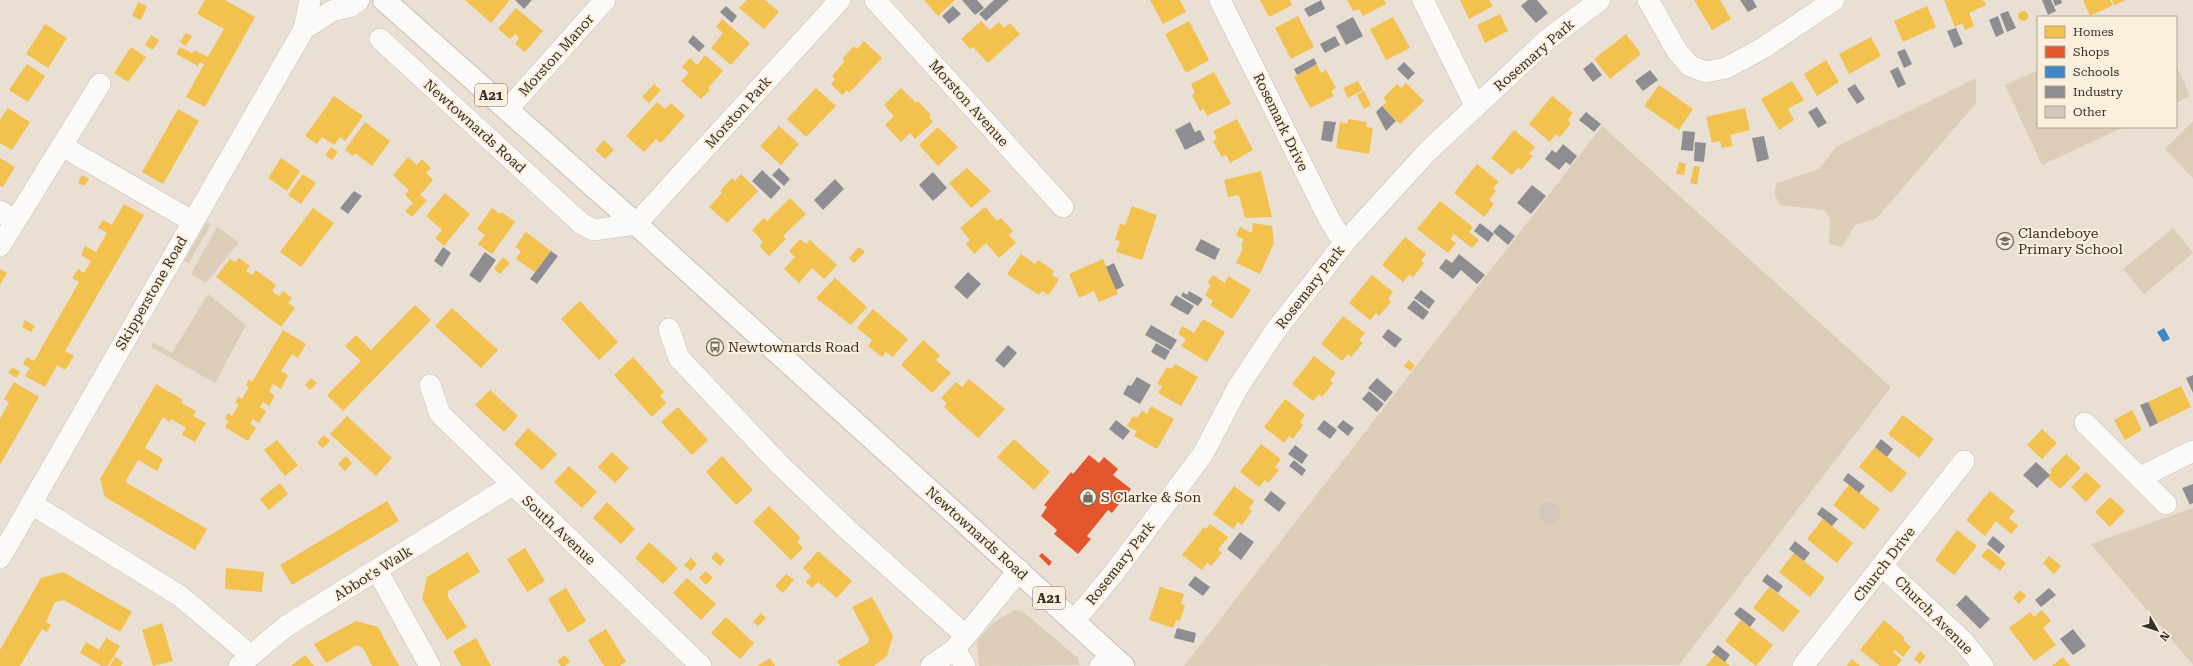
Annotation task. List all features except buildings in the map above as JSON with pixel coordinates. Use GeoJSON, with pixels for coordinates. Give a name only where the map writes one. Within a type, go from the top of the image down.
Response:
{"type":"FeatureCollection","features":[{"type":"Feature","properties":{"kind":"main road","name":"Newtownards Road"},"geometry":{"type":"LineString","coordinates":[[384,0],[636,224],[1019,570],[1074,621],[1112,663]]}},
{"type":"Feature","properties":{"kind":"street","name":"Skipperstone Road"},"geometry":{"type":"LineString","coordinates":[[0,558],[192,221],[304,29],[310,0]]}},
{"type":"Feature","properties":{"kind":"street","name":"Skipperstone Road"},"geometry":{"type":"LineString","coordinates":[[304,29],[332,11],[351,6],[359,0]]}},
{"type":"Feature","properties":{"kind":"street","name":"Morston Manor"},"geometry":{"type":"LineString","coordinates":[[508,110],[605,0]]}},
{"type":"Feature","properties":{"kind":"street","name":"Morston Park"},"geometry":{"type":"LineString","coordinates":[[636,224],[840,0]]}},
{"type":"Feature","properties":{"kind":"street","name":"Morston Avenue"},"geometry":{"type":"LineString","coordinates":[[875,0],[1063,207]]}},
{"type":"Feature","properties":{"kind":"street","name":"Rosemark Drive"},"geometry":{"type":"LineString","coordinates":[[1220,0],[1328,217],[1346,241]]}},
{"type":"Feature","properties":{"kind":"street"},"geometry":{"type":"LineString","coordinates":[[1423,0],[1476,107]]}},
{"type":"Feature","properties":{"kind":"street","name":"Rosemary Park"},"geometry":{"type":"LineString","coordinates":[[1074,621],[1132,549],[1203,454],[1237,389],[1271,337],[1346,241],[1428,151],[1548,39],[1600,0]]}},
{"type":"Feature","properties":{"kind":"street"},"geometry":{"type":"LineString","coordinates":[[1648,0],[1677,51],[1690,66],[1706,72],[1726,68],[1763,48],[1834,0]]}},
{"type":"Feature","properties":{"kind":"street","name":"Newtownards Road"},"geometry":{"type":"LineString","coordinates":[[380,39],[582,224],[594,230],[636,224]]}},
{"type":"Feature","properties":{"kind":"street"},"geometry":{"type":"LineString","coordinates":[[0,246],[8,216],[62,146],[100,84]]}},
{"type":"Feature","properties":{"kind":"street"},"geometry":{"type":"LineString","coordinates":[[62,146],[192,221]]}},
{"type":"Feature","properties":{"kind":"street"},"geometry":{"type":"LineString","coordinates":[[669,329],[678,358],[778,464],[847,529],[962,650]]}},
{"type":"Feature","properties":{"kind":"street","name":"South Avenue"},"geometry":{"type":"LineString","coordinates":[[430,385],[440,414],[701,666]]}},
{"type":"Feature","properties":{"kind":"street"},"geometry":{"type":"LineString","coordinates":[[2086,423],[2166,504]]}},
{"type":"Feature","properties":{"kind":"street"},"geometry":{"type":"LineString","coordinates":[[2141,478],[2193,451]]}},
{"type":"Feature","properties":{"kind":"street","name":"Church Drive"},"geometry":{"type":"LineString","coordinates":[[1803,666],[1964,461]]}},
{"type":"Feature","properties":{"kind":"street","name":"Abbot's Walk"},"geometry":{"type":"LineString","coordinates":[[244,661],[285,627],[512,485]]}},
{"type":"Feature","properties":{"kind":"street"},"geometry":{"type":"LineString","coordinates":[[32,504],[180,596],[244,661]]}},
{"type":"Feature","properties":{"kind":"street","name":"Church Avenue"},"geometry":{"type":"LineString","coordinates":[[1882,566],[1963,641],[1983,666]]}},
{"type":"Feature","properties":{"kind":"street"},"geometry":{"type":"LineString","coordinates":[[377,570],[430,666]]}},
{"type":"Feature","properties":{"kind":"street"},"geometry":{"type":"LineString","coordinates":[[931,666],[962,650],[1019,570]]}},
{"type":"Feature","properties":{"kind":"shaded area"},"geometry":{"type":"Polygon","coordinates":[[[2177,67],[2190,96],[2177,102],[2177,67]]]}},
{"type":"Feature","properties":{"kind":"shaded area"},"geometry":{"type":"Polygon","coordinates":[[[2037,70],[2037,128],[2122,128],[2042,165],[2005,85],[2037,70]]]}},
{"type":"Feature","properties":{"kind":"shaded area"},"geometry":{"type":"Polygon","coordinates":[[[1976,78],[1976,103],[1877,218],[1855,225],[1842,247],[1829,244],[1830,219],[1824,210],[1780,205],[1774,193],[1777,183],[1819,169],[1836,147],[1976,78]]]}},
{"type":"Feature","properties":{"kind":"shaded area"},"geometry":{"type":"Polygon","coordinates":[[[2193,121],[2193,178],[2165,149],[2193,121]]]}},
{"type":"Feature","properties":{"kind":"shaded area"},"geometry":{"type":"Polygon","coordinates":[[[1602,126],[1891,387],[1679,665],[1184,666],[1602,126]]]}},
{"type":"Feature","properties":{"kind":"shaded area"},"geometry":{"type":"Polygon","coordinates":[[[207,222],[211,224],[189,263],[184,261],[207,222]]]}},
{"type":"Feature","properties":{"kind":"shaded area"},"geometry":{"type":"Polygon","coordinates":[[[217,227],[239,242],[206,283],[191,274],[217,227]]]}},
{"type":"Feature","properties":{"kind":"shaded area"},"geometry":{"type":"Polygon","coordinates":[[[2173,228],[2193,253],[2144,294],[2123,269],[2173,228]]]}},
{"type":"Feature","properties":{"kind":"shaded area"},"geometry":{"type":"Polygon","coordinates":[[[208,294],[246,325],[215,383],[151,347],[153,342],[172,353],[208,294]]]}},
{"type":"Feature","properties":{"kind":"shaded area"},"geometry":{"type":"Polygon","coordinates":[[[2193,508],[2193,665],[2091,544],[2193,508]]]}},
{"type":"Feature","properties":{"kind":"shaded area"},"geometry":{"type":"Polygon","coordinates":[[[1014,610],[1022,611],[1078,658],[1079,665],[979,666],[977,640],[993,623],[1014,610]]]}},
{"type":"Feature","properties":{"kind":"place","name":"Clandeboye Primary School"},"geometry":{"type":"Point","coordinates":[2005,241]}},
{"type":"Feature","properties":{"kind":"place","name":"Newtownards Road"},"geometry":{"type":"Point","coordinates":[715,347]}},
{"type":"Feature","properties":{"kind":"place","name":"S Clarke & Son"},"geometry":{"type":"Point","coordinates":[1088,497]}}]}
